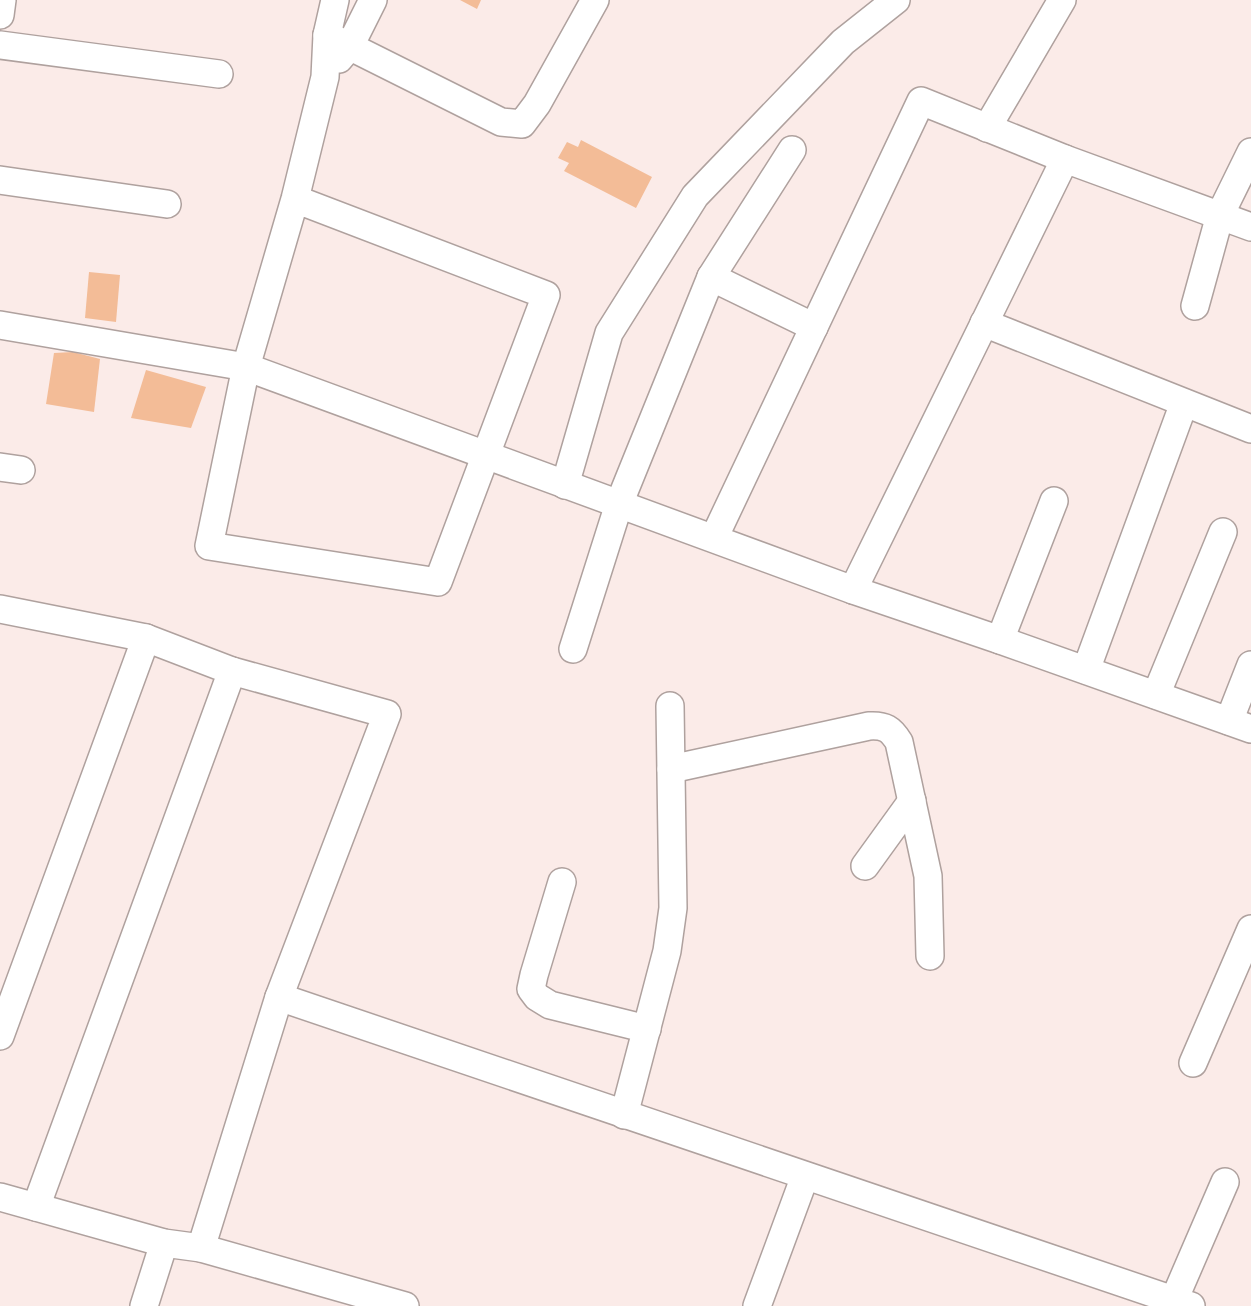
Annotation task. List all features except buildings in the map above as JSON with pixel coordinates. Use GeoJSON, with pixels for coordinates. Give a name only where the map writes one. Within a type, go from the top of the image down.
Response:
{"type":"FeatureCollection","features":[{"type":"Feature","properties":{"kind":"street"},"geometry":{"type":"LineString","coordinates":[[0,15],[2,0]]}},
{"type":"Feature","properties":{"kind":"street"},"geometry":{"type":"LineString","coordinates":[[335,0],[338,40]]}},
{"type":"Feature","properties":{"kind":"street"},"geometry":{"type":"LineString","coordinates":[[295,199],[546,295],[438,582],[209,546],[246,367],[295,199],[325,77],[338,40],[373,0]]}},
{"type":"Feature","properties":{"kind":"street"},"geometry":{"type":"LineString","coordinates":[[338,40],[501,122],[522,124],[537,104],[595,0]]}},
{"type":"Feature","properties":{"kind":"street"},"geometry":{"type":"LineString","coordinates":[[564,485],[609,333],[695,196],[843,42],[896,0]]}},
{"type":"Feature","properties":{"kind":"street"},"geometry":{"type":"LineString","coordinates":[[987,128],[1062,0]]}},
{"type":"Feature","properties":{"kind":"street"},"geometry":{"type":"LineString","coordinates":[[0,45],[219,75]]}},
{"type":"Feature","properties":{"kind":"street"},"geometry":{"type":"LineString","coordinates":[[714,538],[921,101],[1065,159],[1251,227]]}},
{"type":"Feature","properties":{"kind":"street"},"geometry":{"type":"LineString","coordinates":[[573,649],[619,504],[711,277],[792,150]]}},
{"type":"Feature","properties":{"kind":"street"},"geometry":{"type":"LineString","coordinates":[[1195,306],[1220,216],[1251,153]]}},
{"type":"Feature","properties":{"kind":"street"},"geometry":{"type":"LineString","coordinates":[[852,590],[1065,159]]}},
{"type":"Feature","properties":{"kind":"street"},"geometry":{"type":"LineString","coordinates":[[0,180],[167,204]]}},
{"type":"Feature","properties":{"kind":"street"},"geometry":{"type":"LineString","coordinates":[[711,277],[814,327]]}},
{"type":"Feature","properties":{"kind":"street"},"geometry":{"type":"LineString","coordinates":[[984,323],[1251,429]]}},
{"type":"Feature","properties":{"kind":"street"},"geometry":{"type":"LineString","coordinates":[[0,325],[246,367],[485,457],[714,538],[852,590],[1240,725],[1251,666]]}},
{"type":"Feature","properties":{"kind":"street"},"geometry":{"type":"LineString","coordinates":[[1086,670],[1184,403]]}},
{"type":"Feature","properties":{"kind":"street"},"geometry":{"type":"LineString","coordinates":[[1000,640],[1054,501]]}},
{"type":"Feature","properties":{"kind":"street"},"geometry":{"type":"LineString","coordinates":[[1156,695],[1223,532]]}},
{"type":"Feature","properties":{"kind":"street"},"geometry":{"type":"LineString","coordinates":[[0,609],[146,639],[231,671],[387,714],[279,997],[201,1248]]}},
{"type":"Feature","properties":{"kind":"street"},"geometry":{"type":"LineString","coordinates":[[0,1036],[146,639]]}},
{"type":"Feature","properties":{"kind":"street"},"geometry":{"type":"LineString","coordinates":[[36,1207],[231,671]]}},
{"type":"Feature","properties":{"kind":"street"},"geometry":{"type":"LineString","coordinates":[[624,1115],[667,951],[673,908],[670,706]]}},
{"type":"Feature","properties":{"kind":"street"},"geometry":{"type":"LineString","coordinates":[[671,769],[880,725],[892,731],[899,742],[928,876],[930,957]]}},
{"type":"Feature","properties":{"kind":"street"},"geometry":{"type":"LineString","coordinates":[[865,866],[912,801]]}},
{"type":"Feature","properties":{"kind":"street"},"geometry":{"type":"LineString","coordinates":[[562,882],[531,989],[537,997],[550,1005],[647,1029]]}},
{"type":"Feature","properties":{"kind":"street"},"geometry":{"type":"LineString","coordinates":[[1193,1063],[1251,929]]}},
{"type":"Feature","properties":{"kind":"street"},"geometry":{"type":"LineString","coordinates":[[279,997],[1182,1303],[1225,1182]]}},
{"type":"Feature","properties":{"kind":"street"},"geometry":{"type":"LineString","coordinates":[[757,1306],[805,1176]]}},
{"type":"Feature","properties":{"kind":"street"},"geometry":{"type":"LineString","coordinates":[[0,1197],[164,1243],[201,1248],[405,1306]]}},
{"type":"Feature","properties":{"kind":"street"},"geometry":{"type":"LineString","coordinates":[[144,1306],[164,1243]]}}]}
